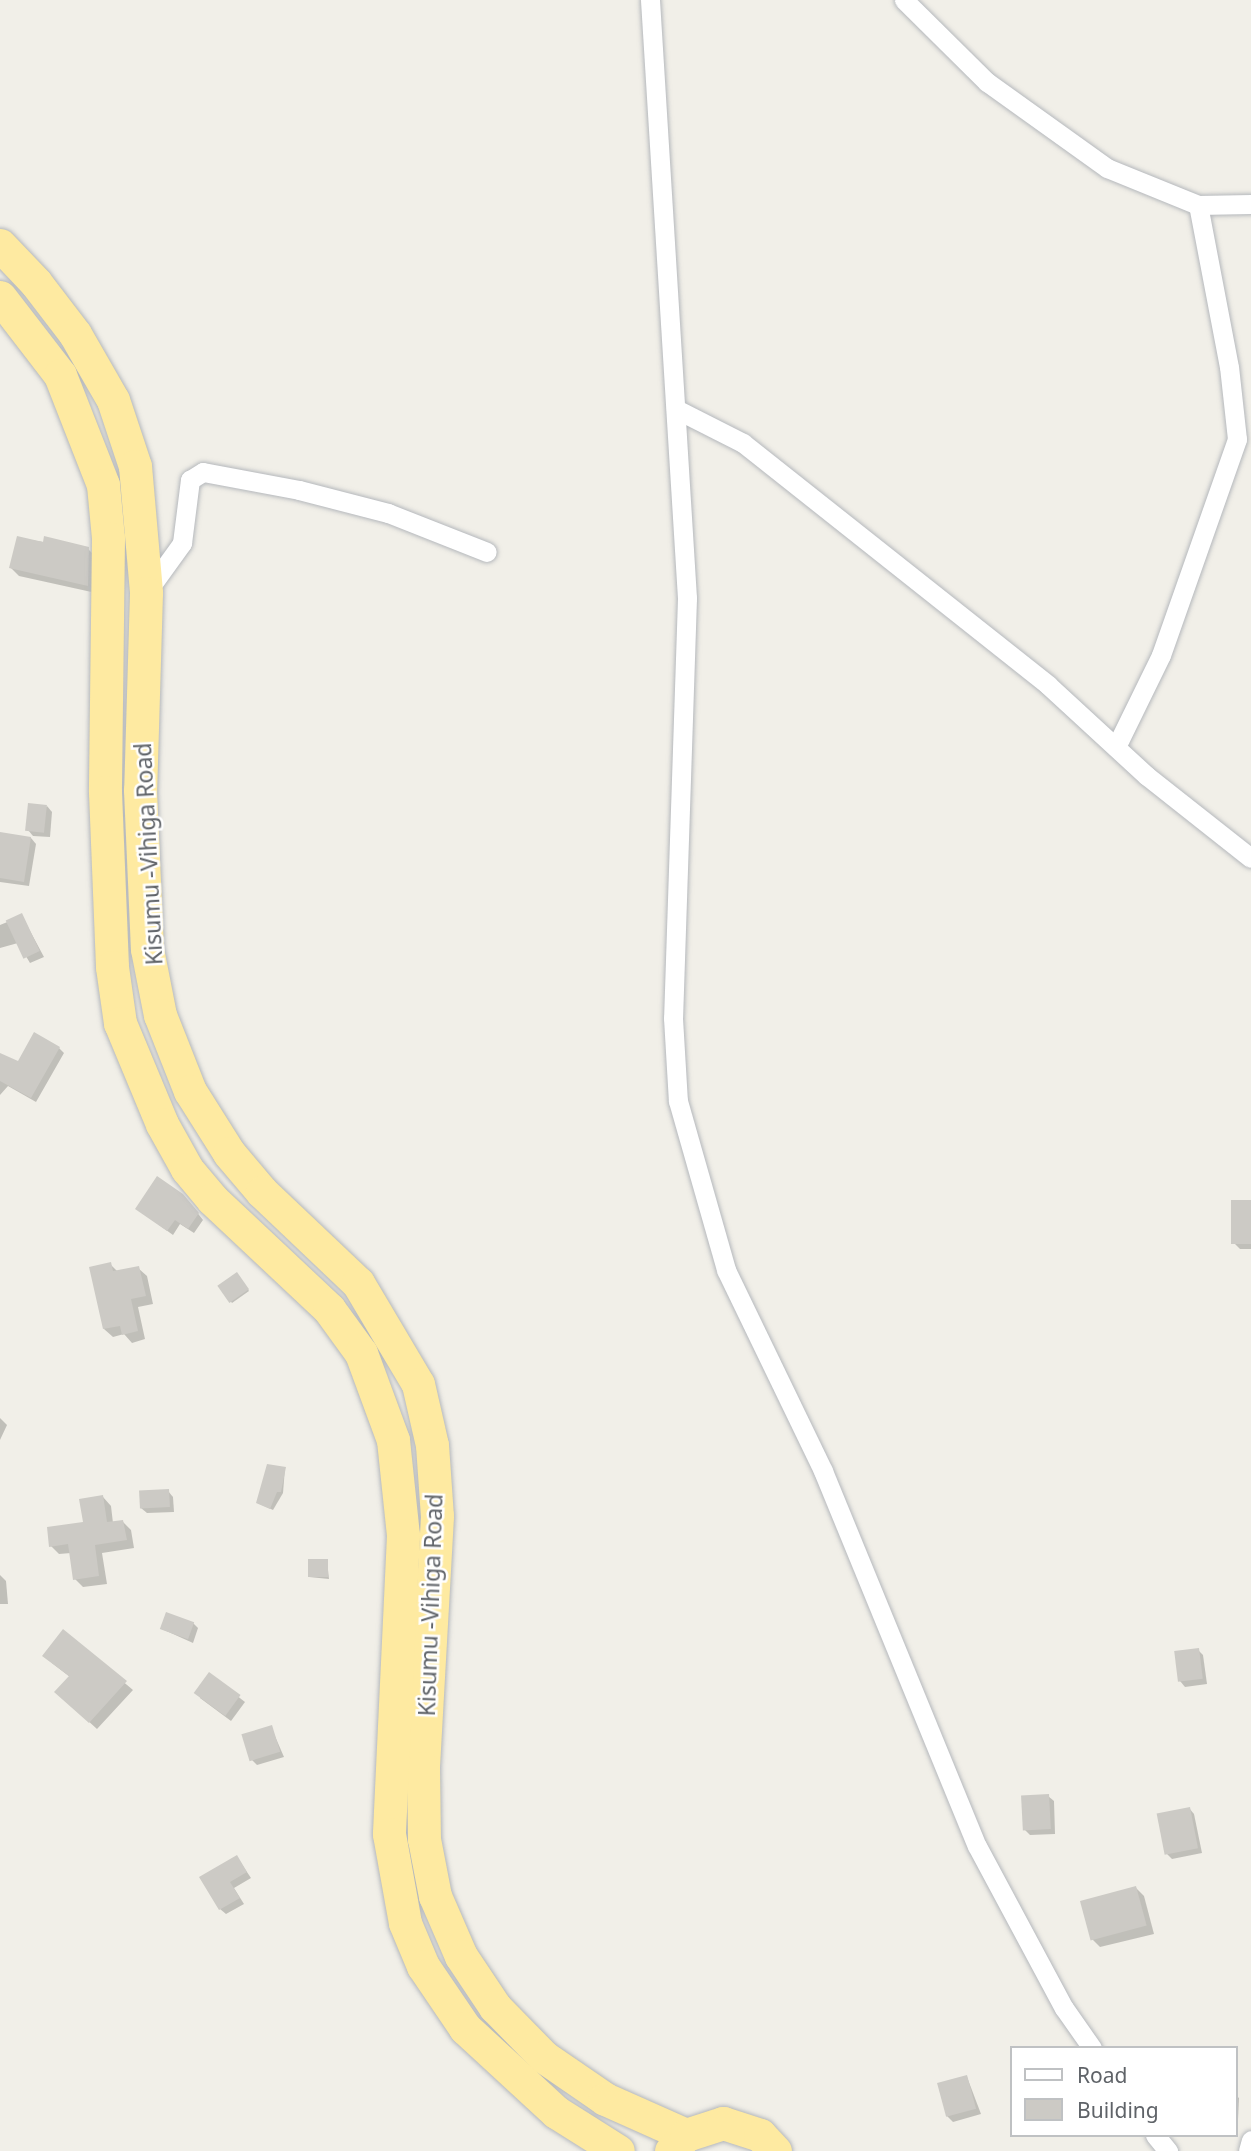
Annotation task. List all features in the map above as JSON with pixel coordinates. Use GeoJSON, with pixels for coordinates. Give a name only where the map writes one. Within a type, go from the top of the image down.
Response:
{"type":"FeatureCollection","features":[{"type":"Feature","properties":{"kind":"highway","name":"Kisumu -Vihiga Road"},"geometry":{"type":"LineString","coordinates":[[0,245],[37,283],[75,334],[122,422],[135,466],[146,593],[141,790],[147,949],[160,1014],[190,1091],[229,1153],[262,1192],[358,1283],[389,1330],[418,1384],[432,1445],[437,1516],[423,1768],[424,1839],[435,1895],[475,1976],[495,2007],[544,2057],[605,2099],[678,2143]]}},
{"type":"Feature","properties":{"kind":"highway","name":"Kisumu -Vihiga Road"},"geometry":{"type":"LineString","coordinates":[[0,297],[60,375],[103,485],[108,538],[105,792],[112,967],[120,1023],[162,1124],[187,1169],[212,1199],[329,1309],[360,1353],[393,1440],[403,1535],[389,1834],[405,1923],[423,1966],[465,2028],[556,2112],[618,2151]]}},
{"type":"Feature","properties":{"kind":"highway"},"geometry":{"type":"LineString","coordinates":[[678,2143],[703,2126],[733,2124],[760,2135],[775,2151]]}},
{"type":"Feature","properties":{"kind":"street"},"geometry":{"type":"LineString","coordinates":[[650,0],[687,598],[686,714],[673,1018],[678,1101],[697,1181],[726,1270],[823,1471],[978,1846],[1057,1997],[1091,2046]]}},
{"type":"Feature","properties":{"kind":"street"},"geometry":{"type":"LineString","coordinates":[[904,0],[987,82],[1107,168],[1198,205],[1251,204]]}},
{"type":"Feature","properties":{"kind":"street"},"geometry":{"type":"LineString","coordinates":[[1116,747],[1161,655],[1237,439],[1229,367],[1198,205]]}},
{"type":"Feature","properties":{"kind":"street"},"geometry":{"type":"LineString","coordinates":[[676,409],[743,443],[1048,685],[1116,747],[1251,858]]}},
{"type":"Feature","properties":{"kind":"street"},"geometry":{"type":"LineString","coordinates":[[146,593],[182,543],[190,480],[202,472],[299,490],[388,513],[487,552]]}},
{"type":"Feature","properties":{"kind":"street"},"geometry":{"type":"LineString","coordinates":[[1157,2137],[1168,2151]]}},
{"type":"Feature","properties":{"kind":"street"},"geometry":{"type":"LineString","coordinates":[[1248,2151],[1251,2140]]}},
{"type":"Feature","properties":{"kind":"building"},"geometry":{"type":"Polygon","coordinates":[[[17,536],[43,542],[44,536],[89,547],[88,586],[9,568],[17,536]]]}},
{"type":"Feature","properties":{"kind":"building"},"geometry":{"type":"Polygon","coordinates":[[[28,803],[47,805],[44,833],[25,831],[28,803]]]}},
{"type":"Feature","properties":{"kind":"building"},"geometry":{"type":"Polygon","coordinates":[[[0,832],[31,837],[24,882],[0,878],[0,832]]]}},
{"type":"Feature","properties":{"kind":"building"},"geometry":{"type":"Polygon","coordinates":[[[22,913],[40,951],[23,959],[6,921],[22,913]]]}},
{"type":"Feature","properties":{"kind":"building"},"geometry":{"type":"Polygon","coordinates":[[[34,1032],[60,1047],[31,1098],[0,1081],[0,1053],[18,1061],[34,1032]]]}},
{"type":"Feature","properties":{"kind":"building"},"geometry":{"type":"Polygon","coordinates":[[[157,1176],[183,1194],[199,1213],[188,1229],[175,1220],[167,1231],[135,1209],[157,1176]]]}},
{"type":"Feature","properties":{"kind":"building"},"geometry":{"type":"Polygon","coordinates":[[[1231,1200],[1251,1200],[1251,1244],[1231,1244],[1231,1200]]]}},
{"type":"Feature","properties":{"kind":"building"},"geometry":{"type":"Polygon","coordinates":[[[111,1262],[113,1271],[139,1266],[146,1296],[131,1299],[138,1331],[122,1335],[120,1326],[103,1329],[89,1267],[111,1262]]]}},
{"type":"Feature","properties":{"kind":"building"},"geometry":{"type":"Polygon","coordinates":[[[237,1272],[249,1289],[229,1303],[217,1286],[237,1272]]]}},
{"type":"Feature","properties":{"kind":"building"},"geometry":{"type":"Polygon","coordinates":[[[267,1464],[286,1467],[281,1492],[277,1492],[270,1509],[256,1503],[267,1464]]]}},
{"type":"Feature","properties":{"kind":"building"},"geometry":{"type":"Polygon","coordinates":[[[169,1489],[170,1507],[140,1509],[139,1491],[169,1489]]]}},
{"type":"Feature","properties":{"kind":"building"},"geometry":{"type":"Polygon","coordinates":[[[103,1495],[107,1522],[123,1520],[127,1540],[95,1545],[99,1576],[73,1580],[68,1544],[49,1547],[47,1527],[83,1522],[79,1499],[103,1495]]]}},
{"type":"Feature","properties":{"kind":"building"},"geometry":{"type":"Polygon","coordinates":[[[308,1559],[328,1559],[328,1577],[308,1577],[308,1559]]]}},
{"type":"Feature","properties":{"kind":"building"},"geometry":{"type":"Polygon","coordinates":[[[166,1612],[194,1622],[188,1639],[160,1629],[166,1612]]]}},
{"type":"Feature","properties":{"kind":"building"},"geometry":{"type":"Polygon","coordinates":[[[63,1629],[127,1681],[89,1723],[54,1692],[69,1676],[42,1656],[63,1629]]]}},
{"type":"Feature","properties":{"kind":"building"},"geometry":{"type":"Polygon","coordinates":[[[1199,1648],[1203,1679],[1178,1682],[1174,1651],[1199,1648]]]}},
{"type":"Feature","properties":{"kind":"building"},"geometry":{"type":"Polygon","coordinates":[[[209,1672],[241,1695],[225,1716],[194,1693],[209,1672]]]}},
{"type":"Feature","properties":{"kind":"building"},"geometry":{"type":"Polygon","coordinates":[[[272,1725],[280,1752],[250,1761],[241,1734],[272,1725]]]}},
{"type":"Feature","properties":{"kind":"building"},"geometry":{"type":"Polygon","coordinates":[[[1049,1794],[1051,1829],[1023,1830],[1021,1795],[1049,1794]]]}},
{"type":"Feature","properties":{"kind":"building"},"geometry":{"type":"Polygon","coordinates":[[[1190,1807],[1198,1848],[1165,1855],[1157,1813],[1190,1807]]]}},
{"type":"Feature","properties":{"kind":"building"},"geometry":{"type":"Polygon","coordinates":[[[237,1855],[247,1872],[230,1882],[240,1898],[219,1910],[199,1877],[237,1855]]]}},
{"type":"Feature","properties":{"kind":"building"},"geometry":{"type":"Polygon","coordinates":[[[1136,1886],[1147,1926],[1091,1941],[1080,1901],[1136,1886]]]}},
{"type":"Feature","properties":{"kind":"building"},"geometry":{"type":"Polygon","coordinates":[[[967,2075],[976,2109],[946,2117],[937,2083],[967,2075]]]}}]}
